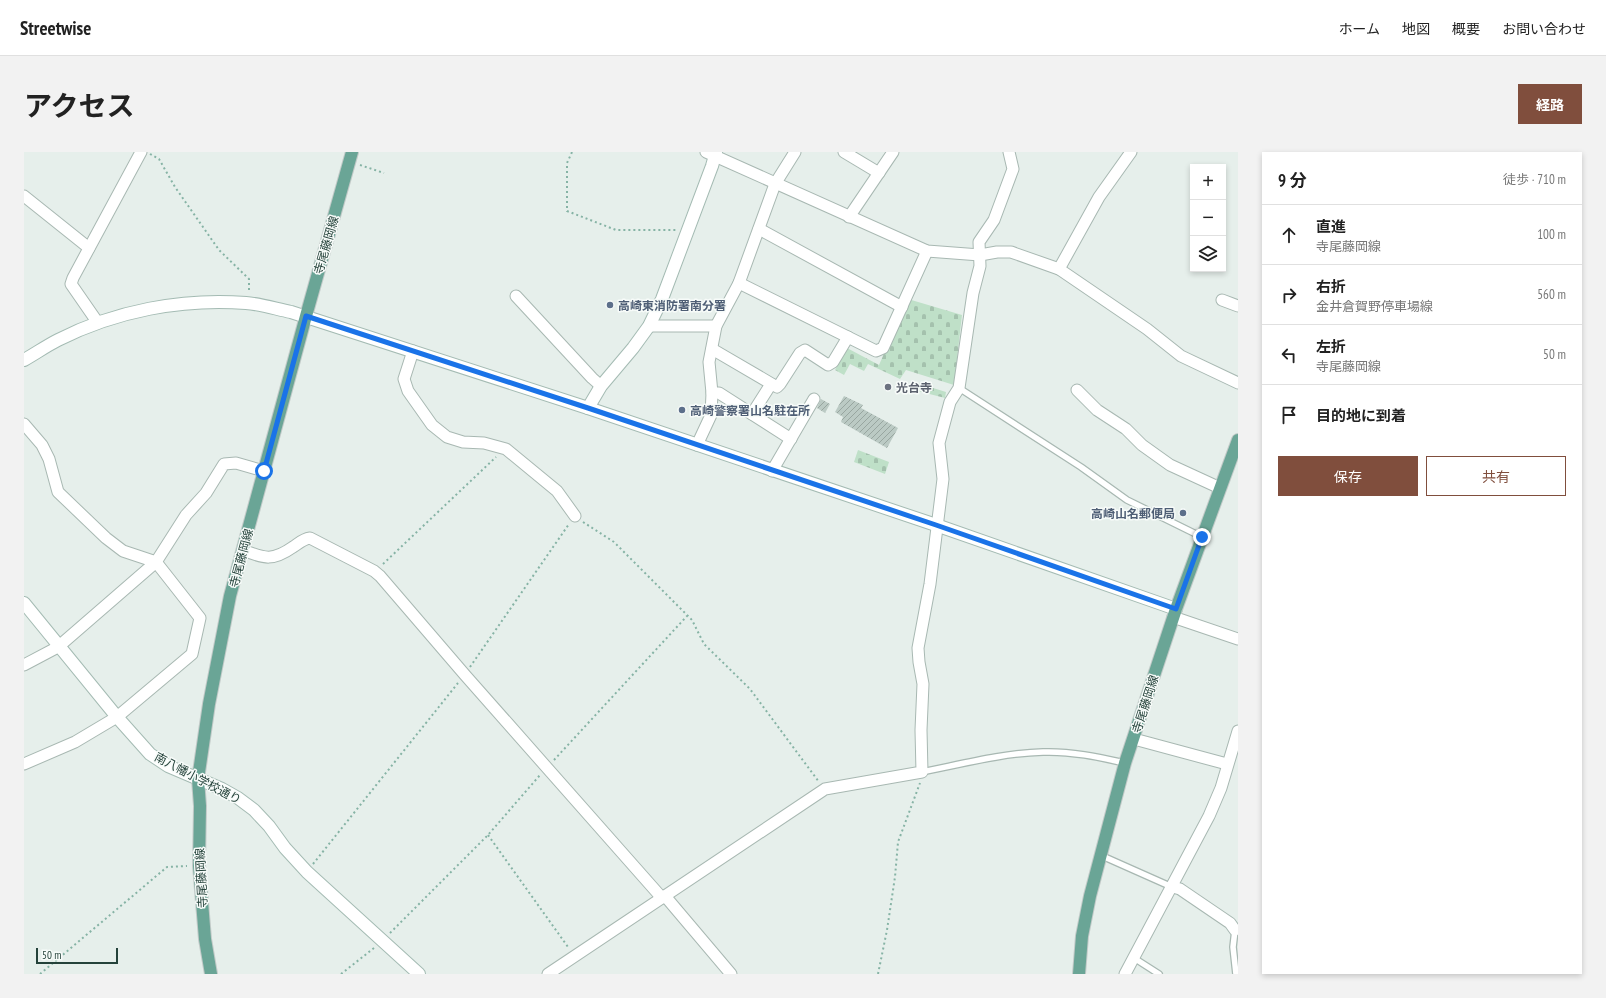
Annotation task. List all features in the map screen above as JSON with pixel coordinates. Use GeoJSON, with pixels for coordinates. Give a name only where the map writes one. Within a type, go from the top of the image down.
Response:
{"type":"FeatureCollection","features":[{"type":"Feature","properties":{"kind":"main road"},"geometry":{"type":"LineString","coordinates":[[588,408],[601,386],[633,348],[649,326],[662,299],[687,232],[712,153]]}},
{"type":"Feature","properties":{"kind":"main road","name":"寺尾藤岡線"},"geometry":{"type":"LineString","coordinates":[[211,974],[205,939],[199,865],[200,806],[198,779],[209,704],[230,596],[351,157]]}},
{"type":"Feature","properties":{"kind":"main road"},"geometry":{"type":"LineString","coordinates":[[24,360],[58,340],[98,323],[142,310],[167,305],[219,302],[248,303],[306,316],[588,408],[936,525],[1174,613]]}},
{"type":"Feature","properties":{"kind":"main road","name":"寺尾藤岡線"},"geometry":{"type":"LineString","coordinates":[[1079,974],[1082,936],[1100,855],[1125,763],[1134,740],[1174,613],[1238,440]]}},
{"type":"Feature","properties":{"kind":"main road","name":"南八幡小学校通り"},"geometry":{"type":"LineString","coordinates":[[24,603],[117,717],[150,754],[168,766],[228,792],[254,810],[307,872],[419,974]]}},
{"type":"Feature","properties":{"kind":"street"},"geometry":{"type":"LineString","coordinates":[[98,323],[75,292],[71,284],[141,152]]}},
{"type":"Feature","properties":{"kind":"street"},"geometry":{"type":"LineString","coordinates":[[697,445],[711,415],[712,393],[710,362],[716,326],[739,282],[775,184],[795,152]]}},
{"type":"Feature","properties":{"kind":"street"},"geometry":{"type":"LineString","coordinates":[[844,152],[878,173]]}},
{"type":"Feature","properties":{"kind":"street"},"geometry":{"type":"LineString","coordinates":[[849,217],[893,152]]}},
{"type":"Feature","properties":{"kind":"street"},"geometry":{"type":"LineString","coordinates":[[548,974],[825,789],[922,772],[920,730],[923,684],[918,648],[930,584],[936,525],[943,479],[939,443],[950,402],[960,388],[973,293],[980,266],[979,242],[994,220],[1013,169],[1009,152]]}},
{"type":"Feature","properties":{"kind":"street"},"geometry":{"type":"LineString","coordinates":[[1059,269],[1099,197],[1131,152]]}},
{"type":"Feature","properties":{"kind":"street"},"geometry":{"type":"LineString","coordinates":[[712,153],[775,184],[927,251],[980,255],[997,252],[1011,252],[1059,269],[1147,328],[1181,356],[1238,383]]}},
{"type":"Feature","properties":{"kind":"street"},"geometry":{"type":"LineString","coordinates":[[24,196],[89,248]]}},
{"type":"Feature","properties":{"kind":"street"},"geometry":{"type":"LineString","coordinates":[[759,229],[902,307]]}},
{"type":"Feature","properties":{"kind":"street"},"geometry":{"type":"LineString","coordinates":[[739,282],[876,351],[883,348],[927,251]]}},
{"type":"Feature","properties":{"kind":"street"},"geometry":{"type":"LineString","coordinates":[[516,296],[601,386]]}},
{"type":"Feature","properties":{"kind":"street"},"geometry":{"type":"LineString","coordinates":[[1222,300],[1238,306]]}},
{"type":"Feature","properties":{"kind":"street"},"geometry":{"type":"LineString","coordinates":[[649,326],[716,326]]}},
{"type":"Feature","properties":{"kind":"street"},"geometry":{"type":"LineString","coordinates":[[712,349],[777,387],[800,353],[806,350],[828,365],[833,362],[848,337]]}},
{"type":"Feature","properties":{"kind":"street"},"geometry":{"type":"LineString","coordinates":[[413,351],[404,379],[408,391],[432,425],[447,438],[463,442],[484,443],[506,449],[557,491],[575,516]]}},
{"type":"Feature","properties":{"kind":"street"},"geometry":{"type":"LineString","coordinates":[[752,414],[771,384]]}},
{"type":"Feature","properties":{"kind":"street"},"geometry":{"type":"LineString","coordinates":[[1077,390],[1098,410],[1126,429],[1142,445],[1170,465],[1220,488]]}},
{"type":"Feature","properties":{"kind":"street"},"geometry":{"type":"LineString","coordinates":[[712,393],[719,393],[791,439]]}},
{"type":"Feature","properties":{"kind":"street"},"geometry":{"type":"LineString","coordinates":[[772,471],[814,399]]}},
{"type":"Feature","properties":{"kind":"street"},"geometry":{"type":"LineString","coordinates":[[24,424],[42,445],[49,459],[58,492],[106,538],[123,551],[156,562],[200,618],[192,654],[117,717],[75,742],[24,764]]}},
{"type":"Feature","properties":{"kind":"street"},"geometry":{"type":"LineString","coordinates":[[24,665],[58,646],[156,562],[186,515],[206,493],[224,464],[236,463],[264,471]]}},
{"type":"Feature","properties":{"kind":"street"},"geometry":{"type":"LineString","coordinates":[[243,550],[259,556],[271,558],[279,556],[304,539],[310,538],[374,571],[731,974]]}},
{"type":"Feature","properties":{"kind":"street"},"geometry":{"type":"LineString","coordinates":[[1174,613],[1238,639]]}},
{"type":"Feature","properties":{"kind":"street"},"geometry":{"type":"LineString","coordinates":[[1125,974],[1173,887],[1209,816],[1221,788],[1227,764],[1235,752],[1238,731]]}},
{"type":"Feature","properties":{"kind":"street"},"geometry":{"type":"LineString","coordinates":[[1134,740],[1227,764]]}},
{"type":"Feature","properties":{"kind":"street"},"geometry":{"type":"LineString","coordinates":[[1173,887],[1180,889],[1230,923],[1235,930]]}},
{"type":"Feature","properties":{"kind":"lane"},"geometry":{"type":"LineString","coordinates":[[960,388],[1081,467],[1128,500],[1202,537]]}},
{"type":"Feature","properties":{"kind":"lane"},"geometry":{"type":"LineString","coordinates":[[922,772],[1017,754],[1043,752],[1065,752],[1097,756],[1125,763]]}},
{"type":"Feature","properties":{"kind":"lane"},"geometry":{"type":"LineString","coordinates":[[1100,855],[1173,887]]}},
{"type":"Feature","properties":{"kind":"lane"},"geometry":{"type":"LineString","coordinates":[[1235,930],[1233,947],[1236,974]]}},
{"type":"Feature","properties":{"kind":"lane"},"geometry":{"type":"LineString","coordinates":[[1134,958],[1159,974]]}},
{"type":"Feature","properties":{"kind":"path"},"geometry":{"type":"LineString","coordinates":[[147,152],[159,159],[175,187],[219,250],[249,279],[250,288],[248,303]]}},
{"type":"Feature","properties":{"kind":"path"},"geometry":{"type":"LineString","coordinates":[[572,152],[566,163],[567,211],[616,230],[672,229],[687,232]]}},
{"type":"Feature","properties":{"kind":"path"},"geometry":{"type":"LineString","coordinates":[[351,157],[384,173]]}},
{"type":"Feature","properties":{"kind":"path"},"geometry":{"type":"LineString","coordinates":[[374,571],[506,449]]}},
{"type":"Feature","properties":{"kind":"path"},"geometry":{"type":"LineString","coordinates":[[307,872],[465,675],[575,516],[614,542],[692,620],[704,644],[750,689],[825,789]]}},
{"type":"Feature","properties":{"kind":"path"},"geometry":{"type":"LineString","coordinates":[[341,974],[383,940],[488,835],[547,768],[687,616]]}},
{"type":"Feature","properties":{"kind":"path"},"geometry":{"type":"LineString","coordinates":[[878,974],[888,930],[898,842],[918,791],[922,772]]}},
{"type":"Feature","properties":{"kind":"path"},"geometry":{"type":"LineString","coordinates":[[488,835],[575,956]]}},
{"type":"Feature","properties":{"kind":"path"},"geometry":{"type":"LineString","coordinates":[[40,974],[167,867],[199,865]]}},
{"type":"Feature","properties":{"kind":"green space"},"geometry":{"type":"Polygon","coordinates":[[[908,299],[962,315],[954,385],[906,370],[900,379],[868,364],[864,371],[850,364],[844,375],[835,370],[847,348],[879,365],[908,299]]]}},
{"type":"Feature","properties":{"kind":"green space"},"geometry":{"type":"Polygon","coordinates":[[[917,383],[946,392],[945,398],[914,390],[917,383]]]}},
{"type":"Feature","properties":{"kind":"green space"},"geometry":{"type":"Polygon","coordinates":[[[858,450],[889,462],[885,474],[854,462],[858,450]]]}},
{"type":"Feature","properties":{"kind":"building"},"geometry":{"type":"Polygon","coordinates":[[[844,396],[863,405],[861,408],[898,428],[887,448],[841,422],[843,417],[835,412],[844,396]]]}},
{"type":"Feature","properties":{"kind":"building"},"geometry":{"type":"Polygon","coordinates":[[[821,399],[830,404],[825,413],[817,408],[821,399]]]}},
{"type":"Feature","properties":{"kind":"place","name":"高崎東消防署南分署"},"geometry":{"type":"Point","coordinates":[610,305]}},
{"type":"Feature","properties":{"kind":"place","name":"光台寺"},"geometry":{"type":"Point","coordinates":[888,387]}},
{"type":"Feature","properties":{"kind":"place","name":"高崎警察署山名駐在所"},"geometry":{"type":"Point","coordinates":[682,410]}},
{"type":"Feature","properties":{"kind":"place","name":"高崎山名郵便局"},"geometry":{"type":"Point","coordinates":[1183,513]}},
{"type":"Feature","properties":{"kind":"route"},"geometry":{"type":"LineString","coordinates":[[264,471],[306,316],[588,408],[936,525],[1176,609],[1202,537]]}}]}
